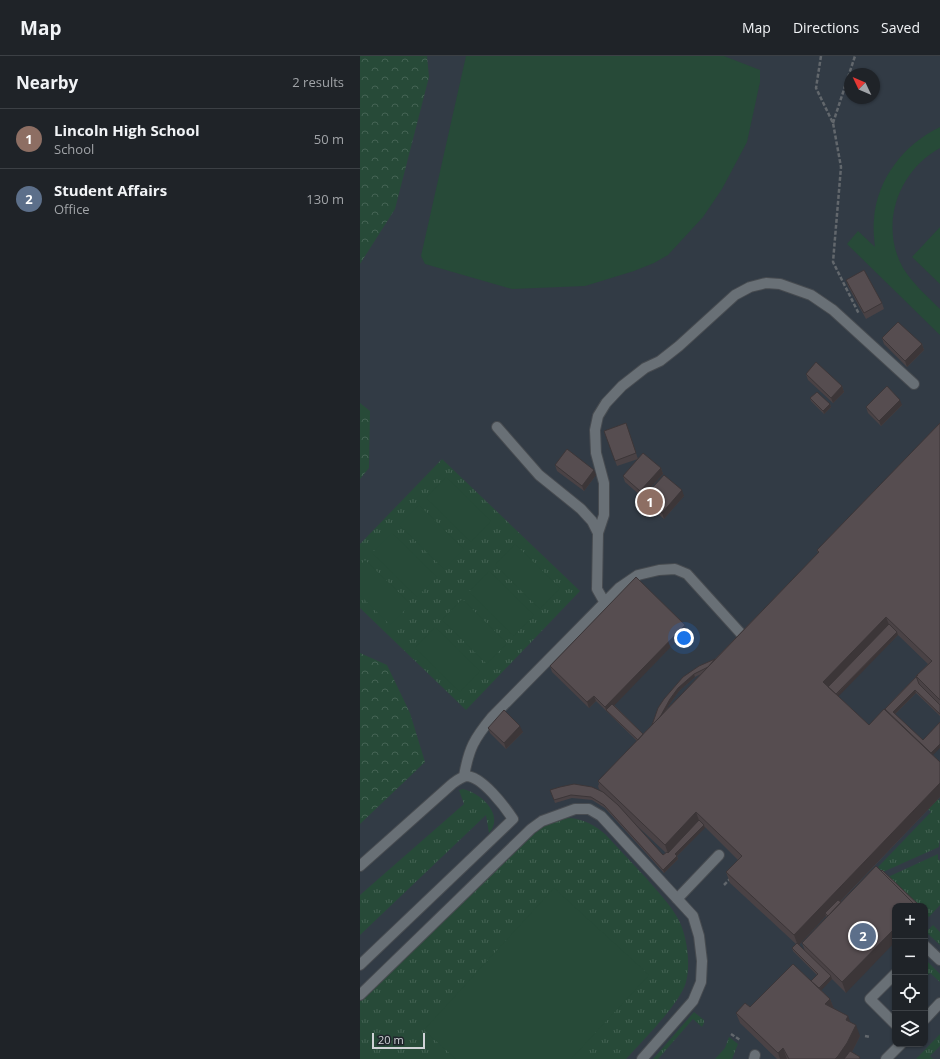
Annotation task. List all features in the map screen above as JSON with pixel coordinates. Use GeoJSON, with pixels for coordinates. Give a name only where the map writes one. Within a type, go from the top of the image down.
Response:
{"type":"FeatureCollection","features":[{"type":"Feature","properties":{"kind":"street"},"geometry":{"type":"LineString","coordinates":[[605,603],[597,589],[598,533],[604,514],[604,483],[596,453],[595,430],[598,416],[606,402],[622,386],[645,368],[660,361],[680,346],[735,295],[766,283],[780,284],[811,295],[833,310],[914,384]]}},
{"type":"Feature","properties":{"kind":"street"},"geometry":{"type":"LineString","coordinates":[[497,427],[539,475],[580,508],[592,521],[598,533]]}},
{"type":"Feature","properties":{"kind":"street"},"geometry":{"type":"LineString","coordinates":[[464,776],[468,754],[477,735],[492,717],[620,588],[638,575],[659,570],[675,569],[687,574],[744,637]]}},
{"type":"Feature","properties":{"kind":"street"},"geometry":{"type":"LineString","coordinates":[[360,866],[452,784],[464,776],[472,777],[483,784],[513,819],[360,965]]}},
{"type":"Feature","properties":{"kind":"street"},"geometry":{"type":"LineString","coordinates":[[360,995],[531,829],[542,821],[575,809],[589,809],[601,816],[693,916],[699,936],[702,961],[701,982],[693,1001],[642,1059]]}},
{"type":"Feature","properties":{"kind":"street"},"geometry":{"type":"LineString","coordinates":[[677,898],[719,855]]}},
{"type":"Feature","properties":{"kind":"street"},"geometry":{"type":"LineString","coordinates":[[928,949],[940,960]]}},
{"type":"Feature","properties":{"kind":"street"},"geometry":{"type":"LineString","coordinates":[[892,1021],[870,999],[894,975]]}},
{"type":"Feature","properties":{"kind":"street"},"geometry":{"type":"LineString","coordinates":[[928,1016],[940,1003]]}},
{"type":"Feature","properties":{"kind":"street"},"geometry":{"type":"LineString","coordinates":[[886,1059],[898,1047]]}},
{"type":"Feature","properties":{"kind":"path"},"geometry":{"type":"LineString","coordinates":[[821,56],[816,88],[833,123],[841,168],[833,262],[861,319]]}},
{"type":"Feature","properties":{"kind":"path"},"geometry":{"type":"LineString","coordinates":[[833,123],[855,56]]}},
{"type":"Feature","properties":{"kind":"path"},"geometry":{"type":"LineString","coordinates":[[724,885],[734,875]]}},
{"type":"Feature","properties":{"kind":"path"},"geometry":{"type":"LineString","coordinates":[[731,1034],[740,1040]]}},
{"type":"Feature","properties":{"kind":"path"},"geometry":{"type":"LineString","coordinates":[[865,1036],[870,1036]]}},
{"type":"Feature","properties":{"kind":"shaded area"},"geometry":{"type":"Polygon","coordinates":[[[360,56],[940,56],[940,1059],[360,1059],[360,56]]]}},
{"type":"Feature","properties":{"kind":"green space"},"geometry":{"type":"Polygon","coordinates":[[[360,56],[427,56],[429,77],[395,209],[360,264],[360,56]]]}},
{"type":"Feature","properties":{"kind":"green space"},"geometry":{"type":"Polygon","coordinates":[[[466,56],[724,56],[760,70],[760,82],[747,142],[722,189],[703,217],[668,255],[654,263],[634,271],[585,286],[512,289],[425,264],[421,256],[466,56]]]}},
{"type":"Feature","properties":{"kind":"green space"},"geometry":{"type":"Polygon","coordinates":[[[940,127],[940,148],[925,158],[913,170],[897,200],[893,217],[893,234],[896,251],[903,268],[916,285],[940,309],[940,335],[847,244],[858,231],[875,247],[874,219],[876,204],[887,177],[904,153],[927,134],[940,127]]]}},
{"type":"Feature","properties":{"kind":"green space"},"geometry":{"type":"Polygon","coordinates":[[[940,227],[940,284],[912,257],[940,227]]]}},
{"type":"Feature","properties":{"kind":"green space"},"geometry":{"type":"Polygon","coordinates":[[[360,403],[370,411],[369,468],[360,479],[360,403]]]}},
{"type":"Feature","properties":{"kind":"green space"},"geometry":{"type":"Polygon","coordinates":[[[442,459],[580,591],[466,710],[360,608],[360,544],[442,459]]]}},
{"type":"Feature","properties":{"kind":"green space"},"geometry":{"type":"Polygon","coordinates":[[[446,477],[491,521],[471,542],[426,498],[446,477]]]}},
{"type":"Feature","properties":{"kind":"green space"},"geometry":{"type":"Polygon","coordinates":[[[419,505],[464,549],[444,569],[399,525],[419,505]]]}},
{"type":"Feature","properties":{"kind":"green space"},"geometry":{"type":"Polygon","coordinates":[[[392,533],[437,577],[417,597],[372,553],[392,533]]]}},
{"type":"Feature","properties":{"kind":"green space"},"geometry":{"type":"Polygon","coordinates":[[[515,544],[560,588],[540,609],[495,565],[515,544]]]}},
{"type":"Feature","properties":{"kind":"green space"},"geometry":{"type":"Polygon","coordinates":[[[365,560],[411,604],[390,625],[360,595],[360,566],[365,560]]]}},
{"type":"Feature","properties":{"kind":"green space"},"geometry":{"type":"Polygon","coordinates":[[[489,571],[534,615],[514,636],[469,592],[489,571]]]}},
{"type":"Feature","properties":{"kind":"green space"},"geometry":{"type":"Polygon","coordinates":[[[462,599],[507,643],[487,664],[442,620],[462,599]]]}},
{"type":"Feature","properties":{"kind":"green space"},"geometry":{"type":"Polygon","coordinates":[[[435,627],[480,671],[460,692],[415,648],[435,627]]]}},
{"type":"Feature","properties":{"kind":"green space"},"geometry":{"type":"Polygon","coordinates":[[[360,653],[387,665],[410,713],[425,762],[360,824],[360,653]]]}},
{"type":"Feature","properties":{"kind":"green space"},"geometry":{"type":"Polygon","coordinates":[[[463,789],[477,795],[493,812],[493,826],[489,833],[486,815],[360,935],[360,895],[464,804],[459,790],[463,789]]]}},
{"type":"Feature","properties":{"kind":"green space"},"geometry":{"type":"Polygon","coordinates":[[[938,799],[940,801],[939,847],[883,872],[878,867],[931,812],[928,809],[938,799]]]}},
{"type":"Feature","properties":{"kind":"green space"},"geometry":{"type":"Polygon","coordinates":[[[569,818],[588,823],[605,834],[663,897],[674,912],[680,924],[686,940],[688,958],[686,982],[676,1001],[660,1022],[626,1059],[360,1059],[360,998],[532,833],[555,822],[569,818]]]}},
{"type":"Feature","properties":{"kind":"green space"},"geometry":{"type":"Polygon","coordinates":[[[938,854],[938,859],[940,861],[940,905],[929,917],[928,903],[915,903],[888,877],[938,854]]]}},
{"type":"Feature","properties":{"kind":"green space"},"geometry":{"type":"Polygon","coordinates":[[[554,888],[649,975],[571,1059],[456,1059],[424,1030],[554,888]]]}},
{"type":"Feature","properties":{"kind":"green space"},"geometry":{"type":"Polygon","coordinates":[[[933,925],[940,932],[940,945],[928,934],[928,930],[933,925]]]}},
{"type":"Feature","properties":{"kind":"green space"},"geometry":{"type":"Polygon","coordinates":[[[928,962],[940,974],[940,982],[930,973],[928,975],[928,962]]]}},
{"type":"Feature","properties":{"kind":"green space"},"geometry":{"type":"Polygon","coordinates":[[[694,1012],[704,1020],[702,1027],[693,1019],[658,1059],[653,1059],[694,1012]]]}},
{"type":"Feature","properties":{"kind":"green space"},"geometry":{"type":"Polygon","coordinates":[[[940,1034],[940,1046],[930,1056],[933,1059],[916,1059],[928,1047],[940,1034]]]}},
{"type":"Feature","properties":{"kind":"green space"},"geometry":{"type":"Polygon","coordinates":[[[729,1037],[738,1044],[732,1059],[715,1059],[725,1048],[729,1037]]]}},
{"type":"Feature","properties":{"kind":"building"},"geometry":{"type":"Polygon","coordinates":[[[864,270],[882,303],[864,313],[846,280],[864,270]]]}},
{"type":"Feature","properties":{"kind":"building"},"geometry":{"type":"Polygon","coordinates":[[[898,322],[922,344],[905,361],[882,338],[898,322]]]}},
{"type":"Feature","properties":{"kind":"building"},"geometry":{"type":"Polygon","coordinates":[[[816,362],[842,386],[831,398],[806,374],[816,362]]]}},
{"type":"Feature","properties":{"kind":"building"},"geometry":{"type":"Polygon","coordinates":[[[887,386],[900,400],[879,421],[866,407],[887,386]]]}},
{"type":"Feature","properties":{"kind":"building"},"geometry":{"type":"Polygon","coordinates":[[[817,392],[830,404],[823,411],[810,398],[817,392]]]}},
{"type":"Feature","properties":{"kind":"building"},"geometry":{"type":"Polygon","coordinates":[[[626,423],[636,453],[615,461],[604,431],[626,423]]]}},
{"type":"Feature","properties":{"kind":"building"},"geometry":{"type":"Polygon","coordinates":[[[940,423],[940,700],[916,676],[932,661],[886,617],[823,682],[869,725],[884,709],[940,762],[940,783],[794,935],[726,872],[742,856],[696,812],[665,845],[598,781],[819,552],[817,550],[940,423]]]}},
{"type":"Feature","properties":{"kind":"building"},"geometry":{"type":"Polygon","coordinates":[[[567,449],[594,470],[582,486],[555,465],[567,449]]]}},
{"type":"Feature","properties":{"kind":"building"},"geometry":{"type":"Polygon","coordinates":[[[643,453],[661,468],[640,491],[623,476],[643,453]]]}},
{"type":"Feature","properties":{"kind":"building"},"geometry":{"type":"Polygon","coordinates":[[[664,475],[682,490],[662,513],[644,497],[664,475]]]}},
{"type":"Feature","properties":{"kind":"building"},"geometry":{"type":"Polygon","coordinates":[[[636,577],[685,625],[605,707],[594,696],[587,702],[550,666],[636,577]]]}},
{"type":"Feature","properties":{"kind":"building"},"geometry":{"type":"Polygon","coordinates":[[[889,624],[897,632],[836,694],[828,687],[889,624]]]}},
{"type":"Feature","properties":{"kind":"building"},"geometry":{"type":"Polygon","coordinates":[[[715,659],[708,667],[694,674],[678,688],[660,717],[652,725],[658,708],[683,677],[699,666],[715,659]]]}},
{"type":"Feature","properties":{"kind":"building"},"geometry":{"type":"Polygon","coordinates":[[[916,677],[919,684],[940,705],[940,714],[915,690],[893,712],[923,740],[940,722],[940,744],[931,753],[885,709],[916,677]]]}},
{"type":"Feature","properties":{"kind":"building"},"geometry":{"type":"Polygon","coordinates":[[[612,704],[643,734],[638,740],[606,710],[612,704]]]}},
{"type":"Feature","properties":{"kind":"building"},"geometry":{"type":"Polygon","coordinates":[[[504,710],[520,726],[504,743],[488,728],[504,710]]]}},
{"type":"Feature","properties":{"kind":"building"},"geometry":{"type":"Polygon","coordinates":[[[574,784],[592,787],[603,792],[618,805],[663,855],[667,852],[668,853],[699,820],[704,825],[675,854],[677,856],[663,870],[604,805],[591,797],[571,795],[554,800],[550,790],[574,784]]]}},
{"type":"Feature","properties":{"kind":"building"},"geometry":{"type":"Polygon","coordinates":[[[876,866],[913,903],[892,903],[892,931],[842,982],[802,943],[876,866]]]}},
{"type":"Feature","properties":{"kind":"building"},"geometry":{"type":"Polygon","coordinates":[[[882,870],[917,903],[913,903],[881,871],[882,870]]]}},
{"type":"Feature","properties":{"kind":"building"},"geometry":{"type":"Polygon","coordinates":[[[838,900],[841,902],[828,916],[825,913],[838,900]]]}},
{"type":"Feature","properties":{"kind":"building"},"geometry":{"type":"Polygon","coordinates":[[[797,943],[831,976],[819,988],[811,981],[818,974],[792,948],[797,943]]]}},
{"type":"Feature","properties":{"kind":"building"},"geometry":{"type":"Polygon","coordinates":[[[793,964],[830,999],[825,1004],[848,1016],[846,1020],[856,1025],[847,1043],[835,1059],[789,1059],[783,1048],[778,1053],[736,1013],[745,1003],[750,1007],[793,964]]]}},
{"type":"Feature","properties":{"kind":"building"},"geometry":{"type":"Polygon","coordinates":[[[850,1051],[860,1057],[859,1059],[844,1059],[850,1051]]]}},
{"type":"Feature","properties":{"kind":"place","name":"Lincoln High School"},"geometry":{"type":"Point","coordinates":[650,502]}},
{"type":"Feature","properties":{"kind":"place","name":"Student Affairs"},"geometry":{"type":"Point","coordinates":[863,936]}}]}
